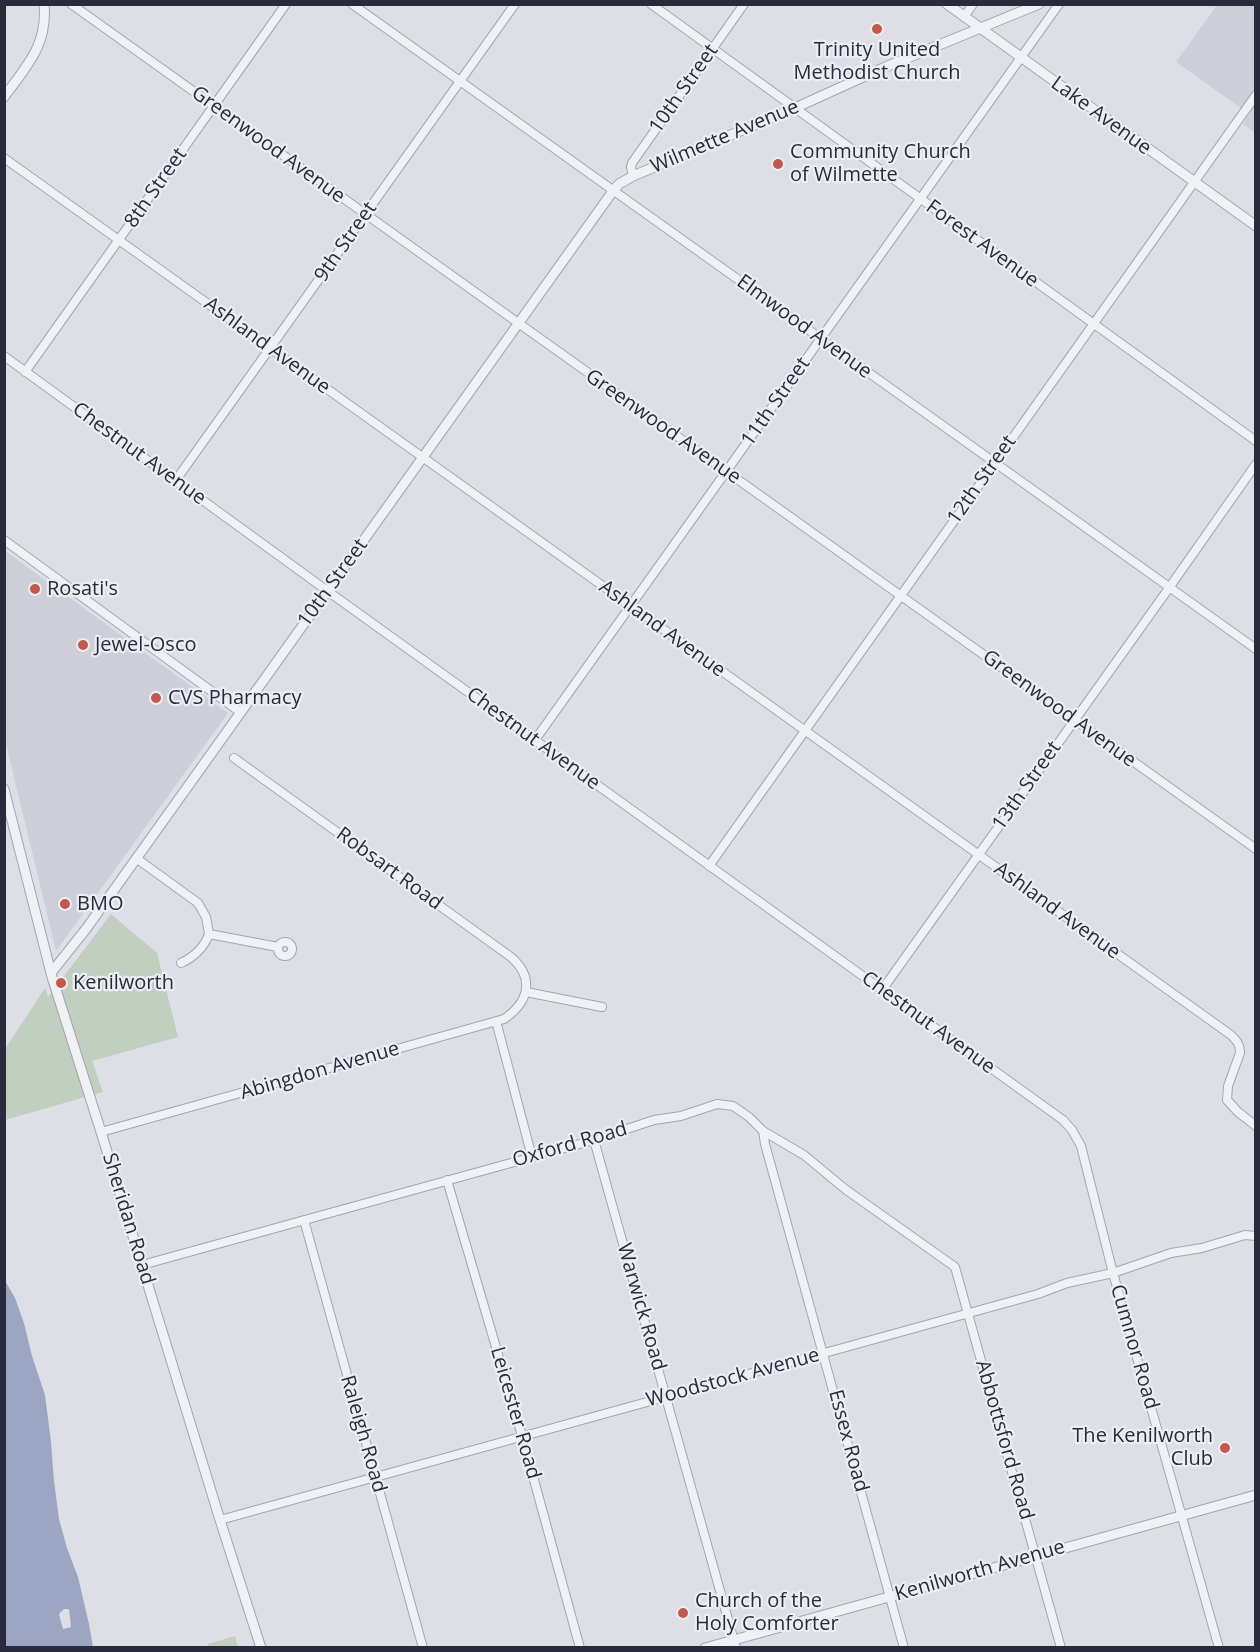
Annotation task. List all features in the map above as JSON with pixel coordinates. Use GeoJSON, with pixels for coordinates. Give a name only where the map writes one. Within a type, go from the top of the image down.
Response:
{"type":"FeatureCollection","features":[{"type":"Feature","properties":{"kind":"street"},"geometry":{"type":"LineString","coordinates":[[4,98],[38,48],[44,29],[44,4]]}},
{"type":"Feature","properties":{"kind":"street","name":"8th Street"},"geometry":{"type":"LineString","coordinates":[[25,372],[286,4]]}},
{"type":"Feature","properties":{"kind":"street","name":"Elmwood Avenue"},"geometry":{"type":"LineString","coordinates":[[352,4],[1256,649]]}},
{"type":"Feature","properties":{"kind":"street","name":"9th Street"},"geometry":{"type":"LineString","coordinates":[[176,480],[515,4]]}},
{"type":"Feature","properties":{"kind":"street","name":"Forest Avenue"},"geometry":{"type":"LineString","coordinates":[[651,4],[1256,441]]}},
{"type":"Feature","properties":{"kind":"street","name":"10th Street"},"geometry":{"type":"LineString","coordinates":[[633,176],[631,166],[744,4]]}},
{"type":"Feature","properties":{"kind":"street","name":"Lake Avenue"},"geometry":{"type":"LineString","coordinates":[[947,4],[1256,226]]}},
{"type":"Feature","properties":{"kind":"street"},"geometry":{"type":"LineString","coordinates":[[964,17],[973,4]]}},
{"type":"Feature","properties":{"kind":"street","name":"Wilmette Avenue"},"geometry":{"type":"LineString","coordinates":[[613,191],[619,184],[633,176],[795,108],[883,68],[1039,4]]}},
{"type":"Feature","properties":{"kind":"street","name":"11th Street"},"geometry":{"type":"LineString","coordinates":[[535,740],[1059,4]]}},
{"type":"Feature","properties":{"kind":"street","name":"Greenwood Avenue"},"geometry":{"type":"LineString","coordinates":[[72,5],[1256,849]]}},
{"type":"Feature","properties":{"kind":"street","name":"12th Street"},"geometry":{"type":"LineString","coordinates":[[709,866],[1256,94]]}},
{"type":"Feature","properties":{"kind":"street","name":"Ashland Avenue"},"geometry":{"type":"LineString","coordinates":[[4,158],[1237,1041],[1240,1053],[1228,1086],[1227,1100],[1256,1126]]}},
{"type":"Feature","properties":{"kind":"street","name":"10th Street"},"geometry":{"type":"LineString","coordinates":[[51,973],[86,929],[613,191]]}},
{"type":"Feature","properties":{"kind":"street","name":"Chestnut Avenue"},"geometry":{"type":"LineString","coordinates":[[4,356],[1063,1120]]}},
{"type":"Feature","properties":{"kind":"street","name":"13th Street"},"geometry":{"type":"LineString","coordinates":[[882,990],[1256,464]]}},
{"type":"Feature","properties":{"kind":"street"},"geometry":{"type":"LineString","coordinates":[[4,540],[240,712]]}},
{"type":"Feature","properties":{"kind":"street","name":"Robsart Road"},"geometry":{"type":"LineString","coordinates":[[234,758],[511,957],[522,970],[526,992]]}},
{"type":"Feature","properties":{"kind":"street","name":"Sheridan Road"},"geometry":{"type":"LineString","coordinates":[[4,789],[51,973],[261,1647]]}},
{"type":"Feature","properties":{"kind":"street"},"geometry":{"type":"LineString","coordinates":[[136,858],[198,903],[203,910],[209,934],[200,949],[181,963]]}},
{"type":"Feature","properties":{"kind":"street"},"geometry":{"type":"LineString","coordinates":[[209,934],[278,947]]}},
{"type":"Feature","properties":{"kind":"street"},"geometry":{"type":"LineString","coordinates":[[526,992],[602,1007]]}},
{"type":"Feature","properties":{"kind":"street","name":"Abingdon Avenue"},"geometry":{"type":"LineString","coordinates":[[102,1132],[504,1019],[516,1010],[526,992]]}},
{"type":"Feature","properties":{"kind":"street"},"geometry":{"type":"LineString","coordinates":[[496,1021],[532,1157]]}},
{"type":"Feature","properties":{"kind":"street","name":"Oxford Road"},"geometry":{"type":"LineString","coordinates":[[142,1265],[594,1140],[654,1120],[681,1116],[723,1103],[741,1110],[764,1131],[804,1155],[845,1189],[955,1268]]}},
{"type":"Feature","properties":{"kind":"street","name":"Cumnor Road"},"geometry":{"type":"LineString","coordinates":[[1063,1120],[1081,1146],[1113,1273],[1219,1647]]}},
{"type":"Feature","properties":{"kind":"street","name":"Essex Road"},"geometry":{"type":"LineString","coordinates":[[764,1131],[765,1144],[904,1647]]}},
{"type":"Feature","properties":{"kind":"street","name":"Warwick Road"},"geometry":{"type":"LineString","coordinates":[[594,1140],[735,1644]]}},
{"type":"Feature","properties":{"kind":"street","name":"Leicester Road"},"geometry":{"type":"LineString","coordinates":[[447,1180],[580,1647]]}},
{"type":"Feature","properties":{"kind":"street","name":"Raleigh Road"},"geometry":{"type":"LineString","coordinates":[[304,1220],[423,1647]]}},
{"type":"Feature","properties":{"kind":"street","name":"Woodstock Avenue"},"geometry":{"type":"LineString","coordinates":[[220,1520],[1038,1294],[1067,1283],[1113,1273],[1171,1252],[1202,1248],[1245,1235],[1256,1236]]}},
{"type":"Feature","properties":{"kind":"street","name":"Abbottsford Road"},"geometry":{"type":"LineString","coordinates":[[955,1268],[1062,1647]]}},
{"type":"Feature","properties":{"kind":"street","name":"Kenilworth Avenue"},"geometry":{"type":"LineString","coordinates":[[705,1647],[735,1644],[1036,1555],[1256,1495]]}},
{"type":"Feature","properties":{"kind":"shaded area"},"geometry":{"type":"Polygon","coordinates":[[[1217,5],[1255,5],[1255,133],[1243,124],[1249,114],[1176,62],[1217,5]]]}},
{"type":"Feature","properties":{"kind":"shaded area"},"geometry":{"type":"Polygon","coordinates":[[[5,551],[228,713],[56,951],[5,740],[5,551]]]}},
{"type":"Feature","properties":{"kind":"green space"},"geometry":{"type":"Polygon","coordinates":[[[111,914],[157,953],[178,1037],[92,1061],[103,1092],[5,1120],[5,1049],[45,988],[48,997],[111,914]]]}},
{"type":"Feature","properties":{"kind":"green space"},"geometry":{"type":"Polygon","coordinates":[[[235,1636],[238,1647],[209,1647],[208,1644],[235,1636]]]}},
{"type":"Feature","properties":{"kind":"water"},"geometry":{"type":"Polygon","coordinates":[[[4,1279],[15,1298],[24,1323],[45,1395],[59,1519],[78,1577],[93,1647],[5,1647],[4,1279]]]}},
{"type":"Feature","properties":{"kind":"pier"},"geometry":{"type":"Polygon","coordinates":[[[64,1609],[69,1609],[71,1627],[63,1629],[59,1614],[64,1609]]]}},
{"type":"Feature","properties":{"kind":"place","name":"Trinity United Methodist Church"},"geometry":{"type":"Point","coordinates":[877,29]}},
{"type":"Feature","properties":{"kind":"place","name":"Community Church of Wilmette"},"geometry":{"type":"Point","coordinates":[778,164]}},
{"type":"Feature","properties":{"kind":"place","name":"Rosati's"},"geometry":{"type":"Point","coordinates":[35,589]}},
{"type":"Feature","properties":{"kind":"place","name":"Jewel-Osco"},"geometry":{"type":"Point","coordinates":[83,645]}},
{"type":"Feature","properties":{"kind":"place","name":"CVS Pharmacy"},"geometry":{"type":"Point","coordinates":[156,698]}},
{"type":"Feature","properties":{"kind":"place","name":"BMO"},"geometry":{"type":"Point","coordinates":[65,904]}},
{"type":"Feature","properties":{"kind":"place","name":"Kenilworth"},"geometry":{"type":"Point","coordinates":[61,983]}},
{"type":"Feature","properties":{"kind":"place","name":"The Kenilworth Club"},"geometry":{"type":"Point","coordinates":[1225,1448]}},
{"type":"Feature","properties":{"kind":"place","name":"Church of the Holy Comforter"},"geometry":{"type":"Point","coordinates":[683,1613]}}]}
